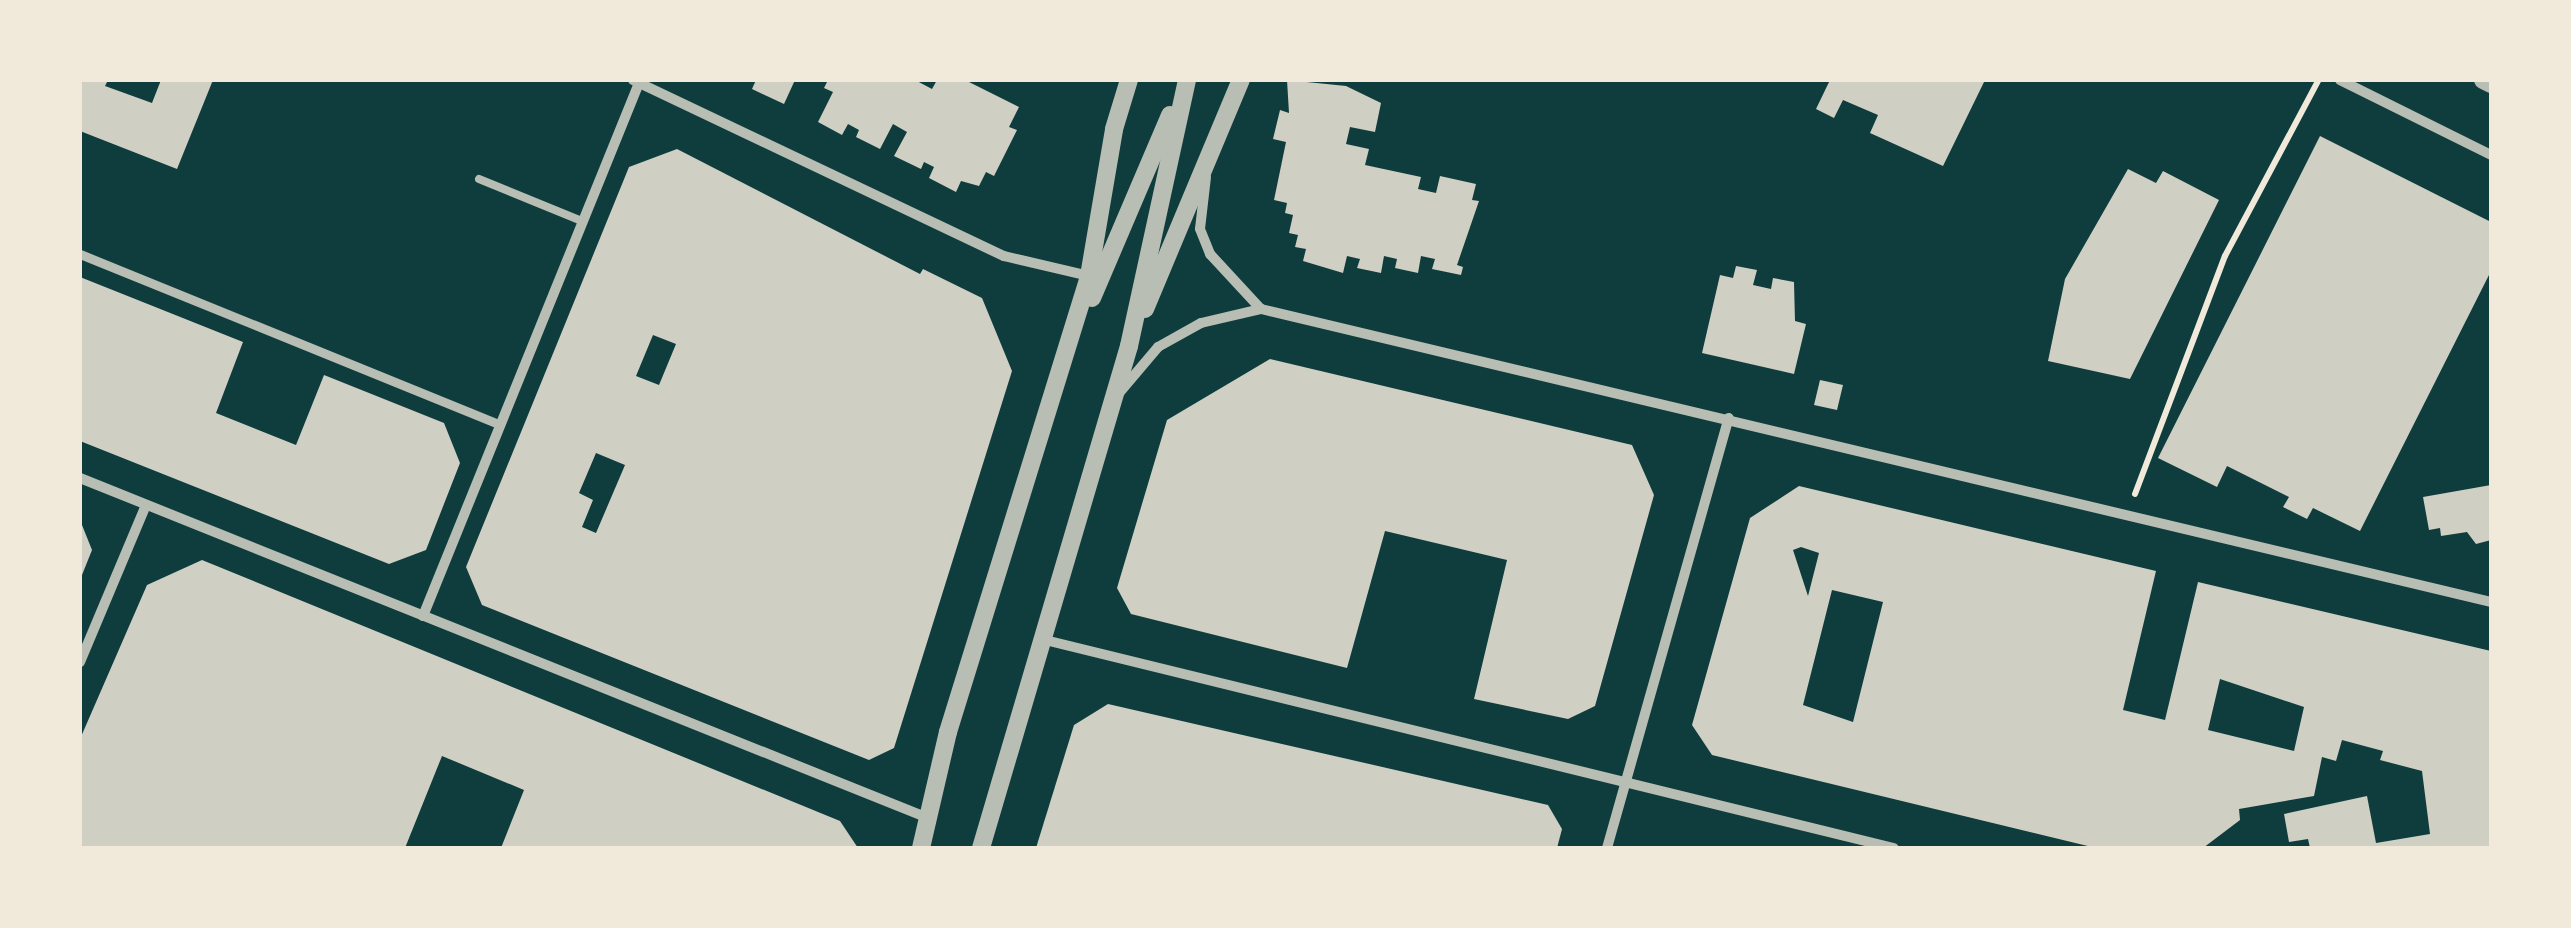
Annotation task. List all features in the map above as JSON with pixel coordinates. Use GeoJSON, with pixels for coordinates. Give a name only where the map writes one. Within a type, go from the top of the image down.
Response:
{"type":"FeatureCollection","features":[{"type":"Feature","properties":{"kind":"street"},"geometry":{"type":"LineString","coordinates":[[921,848],[932,820],[948,732],[1089,276],[1114,129],[1129,80]]}},
{"type":"Feature","properties":{"kind":"street"},"geometry":{"type":"LineString","coordinates":[[1067,353],[1185,80]]}},
{"type":"Feature","properties":{"kind":"street"},"geometry":{"type":"LineString","coordinates":[[981,848],[1129,346],[1185,80]]}},
{"type":"Feature","properties":{"kind":"street"},"geometry":{"type":"LineString","coordinates":[[1129,346],[1206,174],[1241,80]]}},
{"type":"Feature","properties":{"kind":"street"},"geometry":{"type":"LineString","coordinates":[[2340,80],[2491,155]]}},
{"type":"Feature","properties":{"kind":"street"},"geometry":{"type":"LineString","coordinates":[[2483,80],[2491,84]]}},
{"type":"Feature","properties":{"kind":"street"},"geometry":{"type":"LineString","coordinates":[[423,616],[496,423],[636,82],[1004,256],[1089,276]]}},
{"type":"Feature","properties":{"kind":"street"},"geometry":{"type":"LineString","coordinates":[[1206,174],[1200,228],[1210,254],[1260,309]]}},
{"type":"Feature","properties":{"kind":"street"},"geometry":{"type":"LineString","coordinates":[[80,254],[496,423]]}},
{"type":"Feature","properties":{"kind":"street"},"geometry":{"type":"LineString","coordinates":[[1110,405],[1158,347],[1202,323],[1260,309],[2491,602]]}},
{"type":"Feature","properties":{"kind":"street"},"geometry":{"type":"LineString","coordinates":[[1607,848],[1729,418]]}},
{"type":"Feature","properties":{"kind":"street"},"geometry":{"type":"LineString","coordinates":[[80,478],[932,820]]}},
{"type":"Feature","properties":{"kind":"street"},"geometry":{"type":"LineString","coordinates":[[80,662],[146,505]]}},
{"type":"Feature","properties":{"kind":"street"},"geometry":{"type":"LineString","coordinates":[[1040,638],[1894,848]]}},
{"type":"Feature","properties":{"kind":"lane"},"geometry":{"type":"LineString","coordinates":[[479,179],[582,221]]}},
{"type":"Feature","properties":{"kind":"path"},"geometry":{"type":"LineString","coordinates":[[2130,514],[2224,256],[2319,80]]}},
{"type":"Feature","properties":{"kind":"building"},"geometry":{"type":"Polygon","coordinates":[[[80,80],[108,80],[105,86],[152,103],[161,80],[213,80],[177,169],[80,131],[80,80]]]}},
{"type":"Feature","properties":{"kind":"building"},"geometry":{"type":"Polygon","coordinates":[[[756,80],[795,80],[784,104],[752,89],[756,80]]]}},
{"type":"Feature","properties":{"kind":"building"},"geometry":{"type":"Polygon","coordinates":[[[828,80],[915,80],[932,89],[937,80],[965,80],[1019,107],[1009,127],[1017,130],[994,176],[986,172],[979,186],[961,181],[956,192],[929,178],[934,167],[924,162],[921,169],[894,156],[907,132],[893,124],[880,149],[856,137],[859,130],[848,124],[842,135],[818,122],[833,92],[824,88],[828,80]]]}},
{"type":"Feature","properties":{"kind":"building"},"geometry":{"type":"Polygon","coordinates":[[[1287,80],[1346,86],[1381,103],[1375,132],[1350,127],[1346,144],[1369,149],[1365,165],[1421,177],[1418,189],[1436,193],[1440,176],[1476,184],[1472,200],[1479,201],[1457,265],[1463,267],[1461,275],[1432,269],[1435,259],[1421,256],[1418,273],[1395,268],[1397,259],[1384,256],[1381,273],[1357,268],[1360,259],[1347,256],[1343,273],[1303,261],[1306,249],[1295,247],[1298,235],[1289,233],[1293,215],[1285,213],[1287,203],[1274,200],[1286,142],[1273,139],[1280,110],[1289,113],[1287,80]]]}},
{"type":"Feature","properties":{"kind":"building"},"geometry":{"type":"Polygon","coordinates":[[[1830,80],[1985,80],[1943,166],[1870,133],[1878,115],[1843,100],[1834,118],[1816,109],[1830,80]]]}},
{"type":"Feature","properties":{"kind":"building"},"geometry":{"type":"Polygon","coordinates":[[[2320,136],[2491,222],[2491,271],[2360,531],[2313,508],[2307,519],[2283,507],[2289,497],[2227,466],[2217,487],[2158,458],[2320,136]]]}},
{"type":"Feature","properties":{"kind":"building"},"geometry":{"type":"Polygon","coordinates":[[[677,149],[920,274],[923,269],[982,298],[1012,371],[894,748],[869,760],[482,605],[466,567],[629,167],[677,149]],[[653,335],[636,376],[659,385],[676,344],[653,335]],[[596,453],[579,493],[593,500],[582,527],[596,533],[625,465],[596,453]]]}},
{"type":"Feature","properties":{"kind":"building"},"geometry":{"type":"Polygon","coordinates":[[[2128,169],[2156,183],[2163,171],[2219,200],[2130,379],[2048,361],[2065,279],[2128,169]]]}},
{"type":"Feature","properties":{"kind":"building"},"geometry":{"type":"Polygon","coordinates":[[[1736,266],[1757,270],[1753,285],[1771,289],[1773,278],[1794,282],[1795,321],[1806,324],[1794,374],[1702,353],[1720,275],[1733,278],[1736,266]]]}},
{"type":"Feature","properties":{"kind":"building"},"geometry":{"type":"Polygon","coordinates":[[[80,277],[243,342],[216,413],[296,445],[324,375],[444,423],[460,463],[426,550],[389,564],[80,441],[80,277]]]}},
{"type":"Feature","properties":{"kind":"building"},"geometry":{"type":"Polygon","coordinates":[[[1270,359],[1632,445],[1654,495],[1595,706],[1568,719],[1474,699],[1507,560],[1385,531],[1347,668],[1131,614],[1117,588],[1167,420],[1270,359]]]}},
{"type":"Feature","properties":{"kind":"building"},"geometry":{"type":"Polygon","coordinates":[[[1820,380],[1843,385],[1837,410],[1814,405],[1820,380]]]}},
{"type":"Feature","properties":{"kind":"building"},"geometry":{"type":"Polygon","coordinates":[[[2491,485],[2491,540],[2476,544],[2467,532],[2441,536],[2440,528],[2429,530],[2423,497],[2491,485]]]}},
{"type":"Feature","properties":{"kind":"building"},"geometry":{"type":"Polygon","coordinates":[[[1799,486],[2156,571],[2123,710],[2165,720],[2198,582],[2491,651],[2491,848],[2310,848],[2308,839],[2289,842],[2284,814],[2367,796],[2376,843],[2430,834],[2422,771],[2380,760],[2383,751],[2342,740],[2336,761],[2322,757],[2314,796],[2239,809],[2240,820],[2203,848],[2096,848],[1712,755],[1692,725],[1750,518],[1799,486]],[[1801,547],[1793,550],[1808,596],[1819,553],[1801,547]],[[1832,590],[1803,705],[1853,722],[1883,602],[1832,590]],[[2220,679],[2208,730],[2294,751],[2304,707],[2220,679]]]}},
{"type":"Feature","properties":{"kind":"building"},"geometry":{"type":"Polygon","coordinates":[[[80,520],[92,550],[80,580],[80,520]]]}},
{"type":"Feature","properties":{"kind":"building"},"geometry":{"type":"Polygon","coordinates":[[[202,560],[840,821],[858,848],[501,848],[524,790],[442,756],[405,848],[80,848],[80,739],[147,585],[202,560]]]}},
{"type":"Feature","properties":{"kind":"building"},"geometry":{"type":"Polygon","coordinates":[[[1108,704],[1548,805],[1562,829],[1557,848],[1036,848],[1074,725],[1108,704]]]}}]}
